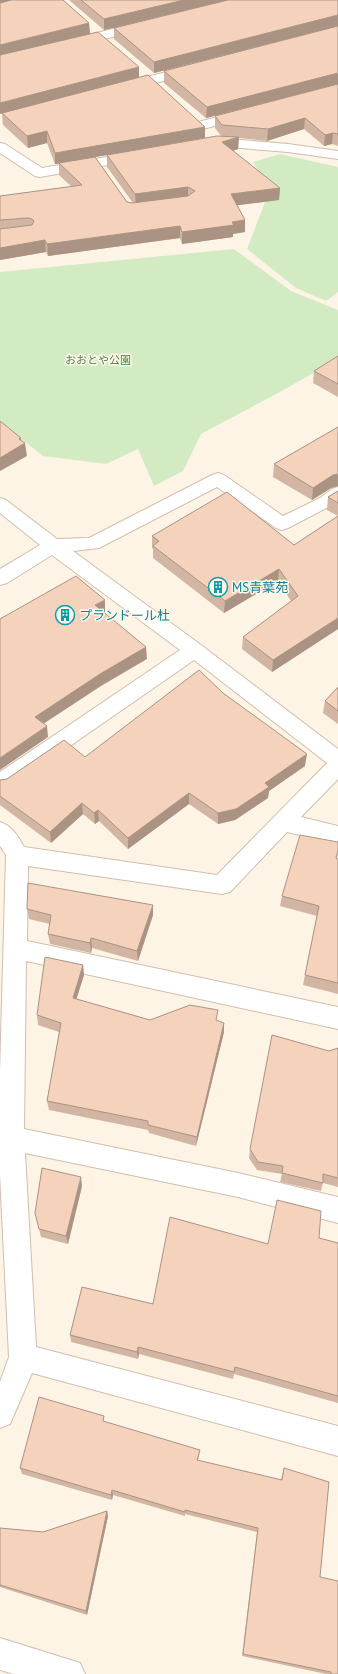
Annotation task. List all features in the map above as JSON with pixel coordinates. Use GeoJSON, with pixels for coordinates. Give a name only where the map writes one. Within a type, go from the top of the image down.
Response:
{"type":"FeatureCollection","features":[{"type":"Feature","properties":{"kind":"street"},"geometry":{"type":"LineString","coordinates":[[62,46],[153,23]]}},
{"type":"Feature","properties":{"kind":"street"},"geometry":{"type":"LineString","coordinates":[[89,26],[112,46]]}},
{"type":"Feature","properties":{"kind":"street"},"geometry":{"type":"LineString","coordinates":[[113,90],[204,66]]}},
{"type":"Feature","properties":{"kind":"street"},"geometry":{"type":"LineString","coordinates":[[140,70],[163,90]]}},
{"type":"Feature","properties":{"kind":"street"},"geometry":{"type":"LineString","coordinates":[[203,125],[255,111]]}},
{"type":"Feature","properties":{"kind":"street"},"geometry":{"type":"LineString","coordinates":[[191,115],[203,125],[217,142]]}},
{"type":"Feature","properties":{"kind":"street"},"geometry":{"type":"LineString","coordinates":[[195,146],[217,142],[288,148],[338,155]]}},
{"type":"Feature","properties":{"kind":"street"},"geometry":{"type":"LineString","coordinates":[[0,147],[40,173],[150,154]]}},
{"type":"Feature","properties":{"kind":"street"},"geometry":{"type":"LineString","coordinates":[[0,578],[53,546],[92,544],[218,479],[282,524],[326,502],[338,493]]}},
{"type":"Feature","properties":{"kind":"street"},"geometry":{"type":"LineString","coordinates":[[0,504],[53,546],[194,650],[338,760]]}},
{"type":"Feature","properties":{"kind":"street"},"geometry":{"type":"LineString","coordinates":[[0,783],[194,650]]}},
{"type":"Feature","properties":{"kind":"street"},"geometry":{"type":"LineString","coordinates":[[17,855],[222,885],[338,765]]}},
{"type":"Feature","properties":{"kind":"street"},"geometry":{"type":"LineString","coordinates":[[283,822],[338,835]]}},
{"type":"Feature","properties":{"kind":"street"},"geometry":{"type":"LineString","coordinates":[[0,831],[11,842],[17,855],[11,1138],[23,1357],[16,1378],[0,1414]]}},
{"type":"Feature","properties":{"kind":"street"},"geometry":{"type":"LineString","coordinates":[[15,949],[338,1018]]}},
{"type":"Feature","properties":{"kind":"street"},"geometry":{"type":"LineString","coordinates":[[11,1138],[238,1185],[338,1210]]}},
{"type":"Feature","properties":{"kind":"street"},"geometry":{"type":"LineString","coordinates":[[23,1357],[338,1441]]}},
{"type":"Feature","properties":{"kind":"street"},"geometry":{"type":"LineString","coordinates":[[0,1654],[69,1674]]}},
{"type":"Feature","properties":{"kind":"green space"},"geometry":{"type":"Polygon","coordinates":[[[280,154],[338,167],[338,292],[326,301],[296,288],[247,249],[270,189],[253,162],[280,154]]]}},
{"type":"Feature","properties":{"kind":"green space","name":"おおとや公園"},"geometry":{"type":"Polygon","coordinates":[[[234,249],[291,291],[338,310],[338,359],[201,434],[183,471],[154,486],[138,449],[106,464],[43,456],[0,422],[0,272],[234,249]]]}},
{"type":"Feature","properties":{"kind":"building"},"geometry":{"type":"Polygon","coordinates":[[[11,0],[63,0],[89,23],[0,45],[0,3],[11,0]]]}},
{"type":"Feature","properties":{"kind":"building"},"geometry":{"type":"Polygon","coordinates":[[[81,0],[184,0],[104,19],[81,0]]]}},
{"type":"Feature","properties":{"kind":"building"},"geometry":{"type":"Polygon","coordinates":[[[228,0],[338,0],[338,15],[154,62],[114,28],[228,0]]]}},
{"type":"Feature","properties":{"kind":"building"},"geometry":{"type":"Polygon","coordinates":[[[338,26],[338,73],[207,107],[164,71],[338,26]]]}},
{"type":"Feature","properties":{"kind":"building"},"geometry":{"type":"Polygon","coordinates":[[[98,32],[139,67],[0,103],[0,55],[98,32]]]}},
{"type":"Feature","properties":{"kind":"building"},"geometry":{"type":"Polygon","coordinates":[[[148,75],[205,127],[55,153],[47,131],[27,136],[2,113],[148,75]]]}},
{"type":"Feature","properties":{"kind":"building"},"geometry":{"type":"Polygon","coordinates":[[[338,84],[338,134],[333,133],[325,135],[305,118],[268,129],[222,125],[215,116],[338,84]]]}},
{"type":"Feature","properties":{"kind":"building"},"geometry":{"type":"Polygon","coordinates":[[[217,136],[239,137],[222,142],[280,188],[231,194],[245,220],[232,222],[234,225],[182,232],[180,226],[47,244],[45,240],[0,248],[0,229],[32,225],[34,221],[28,218],[0,220],[0,196],[82,185],[59,163],[95,157],[127,202],[132,203],[188,196],[195,191],[188,187],[135,194],[107,155],[217,136]]]}},
{"type":"Feature","properties":{"kind":"building"},"geometry":{"type":"Polygon","coordinates":[[[338,356],[338,384],[314,371],[338,356]]]}},
{"type":"Feature","properties":{"kind":"building"},"geometry":{"type":"Polygon","coordinates":[[[0,421],[25,443],[0,458],[0,421]]]}},
{"type":"Feature","properties":{"kind":"building"},"geometry":{"type":"Polygon","coordinates":[[[338,427],[338,474],[333,475],[313,488],[274,464],[338,427]]]}},
{"type":"Feature","properties":{"kind":"building"},"geometry":{"type":"Polygon","coordinates":[[[338,491],[338,503],[328,497],[338,491]]]}},
{"type":"Feature","properties":{"kind":"building"},"geometry":{"type":"Polygon","coordinates":[[[227,492],[294,545],[338,516],[338,618],[273,660],[243,637],[298,596],[279,569],[225,601],[153,546],[159,541],[152,536],[227,492]]]}},
{"type":"Feature","properties":{"kind":"building"},"geometry":{"type":"Polygon","coordinates":[[[76,576],[105,600],[95,605],[146,647],[100,674],[35,717],[47,726],[0,758],[0,619],[76,576]]]}},
{"type":"Feature","properties":{"kind":"building"},"geometry":{"type":"Polygon","coordinates":[[[199,670],[223,693],[307,754],[265,783],[269,787],[236,809],[218,813],[189,793],[128,838],[98,810],[94,813],[82,803],[50,832],[0,796],[0,780],[7,779],[64,740],[85,757],[199,670]]]}},
{"type":"Feature","properties":{"kind":"building"},"geometry":{"type":"Polygon","coordinates":[[[338,687],[338,711],[325,701],[338,687]]]}},
{"type":"Feature","properties":{"kind":"building"},"geometry":{"type":"Polygon","coordinates":[[[300,835],[338,842],[336,858],[338,859],[338,983],[305,975],[319,906],[282,896],[300,835]]]}},
{"type":"Feature","properties":{"kind":"building"},"geometry":{"type":"Polygon","coordinates":[[[28,883],[153,905],[137,951],[91,938],[90,943],[48,934],[51,915],[27,909],[28,883]]]}},
{"type":"Feature","properties":{"kind":"building"},"geometry":{"type":"Polygon","coordinates":[[[45,957],[83,965],[73,998],[150,1020],[190,1005],[218,1010],[216,1020],[224,1023],[197,1137],[148,1125],[148,1121],[47,1101],[61,1023],[37,1015],[45,957]]]}},
{"type":"Feature","properties":{"kind":"building"},"geometry":{"type":"Polygon","coordinates":[[[272,1035],[329,1051],[338,1048],[338,1178],[323,1174],[323,1183],[282,1173],[283,1166],[258,1162],[250,1149],[272,1035]]]}},
{"type":"Feature","properties":{"kind":"building"},"geometry":{"type":"Polygon","coordinates":[[[42,1168],[81,1177],[66,1236],[39,1229],[35,1213],[42,1168]]]}},
{"type":"Feature","properties":{"kind":"building"},"geometry":{"type":"Polygon","coordinates":[[[277,1200],[321,1211],[319,1238],[338,1243],[338,1396],[235,1367],[234,1372],[138,1347],[137,1352],[70,1335],[82,1287],[153,1304],[170,1217],[268,1244],[277,1200]]]}},
{"type":"Feature","properties":{"kind":"building"},"geometry":{"type":"Polygon","coordinates":[[[39,1397],[104,1416],[103,1421],[200,1450],[197,1460],[282,1480],[284,1468],[329,1482],[320,1577],[338,1581],[338,1674],[331,1674],[331,1672],[243,1654],[258,1528],[185,1510],[185,1512],[112,1490],[111,1495],[20,1468],[39,1397]]]}},
{"type":"Feature","properties":{"kind":"building"},"geometry":{"type":"Polygon","coordinates":[[[107,1511],[86,1611],[0,1585],[0,1528],[43,1532],[107,1511]]]}},
{"type":"Feature","properties":{"kind":"place","name":"MS青葉苑"},"geometry":{"type":"Point","coordinates":[218,587]}},
{"type":"Feature","properties":{"kind":"place","name":"プランドール杜"},"geometry":{"type":"Point","coordinates":[65,615]}}]}
